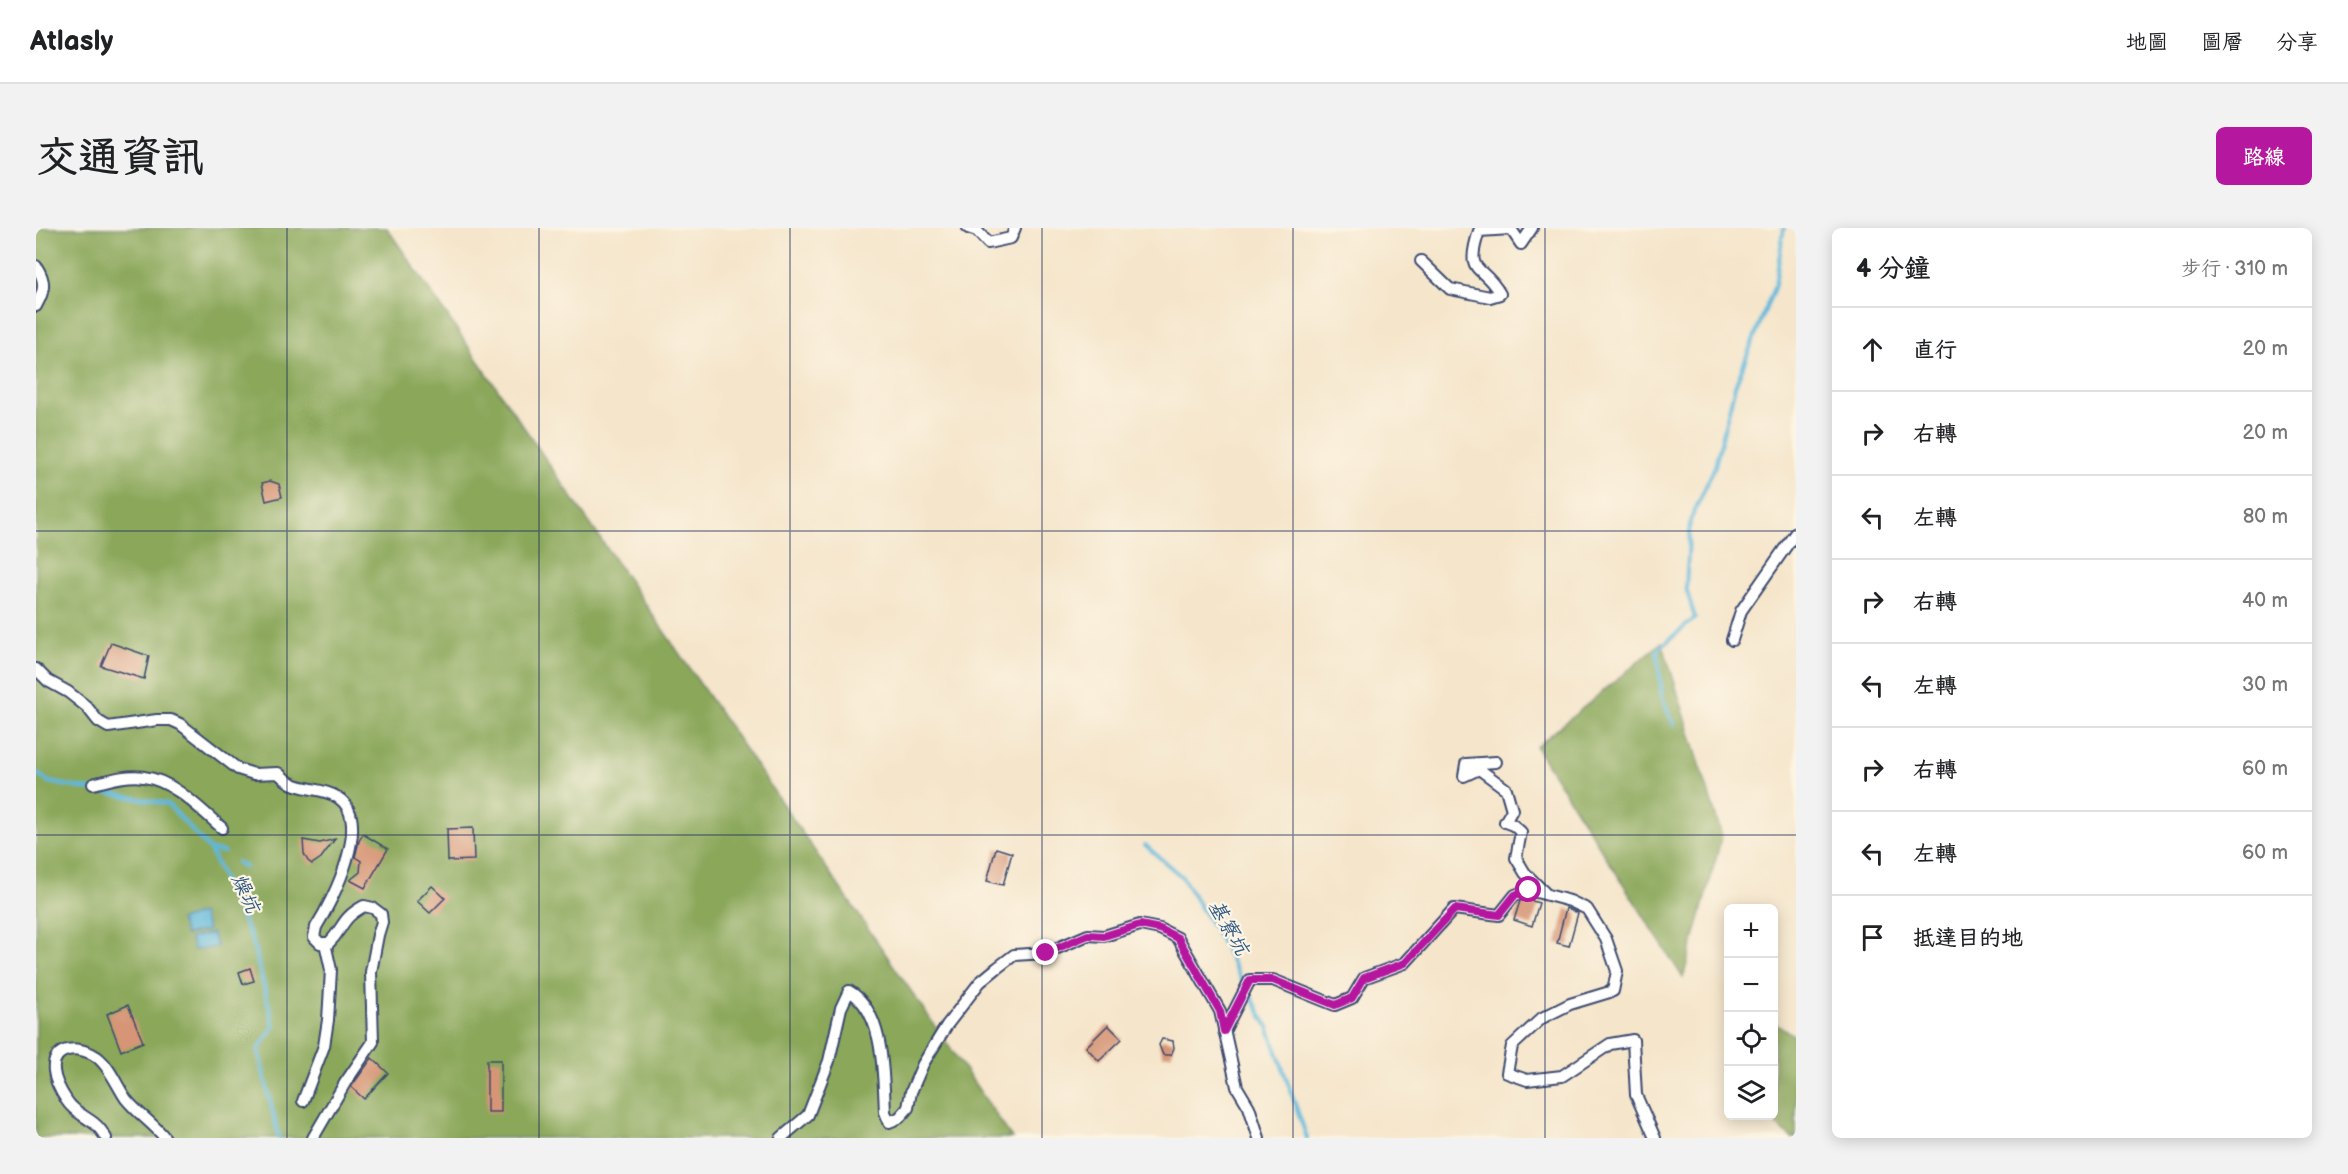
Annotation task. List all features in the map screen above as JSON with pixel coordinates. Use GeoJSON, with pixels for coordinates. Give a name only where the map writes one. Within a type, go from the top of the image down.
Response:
{"type":"FeatureCollection","features":[{"type":"Feature","properties":{"kind":"street"},"geometry":{"type":"LineString","coordinates":[[968,228],[977,231],[988,243],[1011,238],[1015,228]]}},
{"type":"Feature","properties":{"kind":"street"},"geometry":{"type":"LineString","coordinates":[[1421,261],[1450,290],[1490,297],[1500,294],[1493,282],[1478,272],[1472,254],[1479,231],[1511,229],[1521,244],[1532,228]]}},
{"type":"Feature","properties":{"kind":"street"},"geometry":{"type":"LineString","coordinates":[[36,266],[45,286],[36,306]]}},
{"type":"Feature","properties":{"kind":"street"},"geometry":{"type":"LineString","coordinates":[[1732,640],[1742,611],[1796,532]]}},
{"type":"Feature","properties":{"kind":"street"},"geometry":{"type":"LineString","coordinates":[[36,669],[48,681],[68,692],[87,707],[98,721],[108,726],[125,725],[136,721],[171,720],[180,724],[238,769],[254,774],[278,773],[291,784],[335,795],[347,804],[352,823],[353,840],[344,866],[316,927],[314,937],[320,943],[328,944],[338,934],[343,921],[351,913],[364,906],[373,908],[381,914],[382,922],[371,972],[373,1042],[345,1083],[314,1138]]}},
{"type":"Feature","properties":{"kind":"street"},"geometry":{"type":"LineString","coordinates":[[1496,762],[1466,764],[1464,776],[1479,769],[1506,789],[1512,810],[1505,822],[1514,825],[1521,832],[1516,858],[1525,873],[1545,894]]}},
{"type":"Feature","properties":{"kind":"street"},"geometry":{"type":"LineString","coordinates":[[93,784],[117,778],[145,777],[171,787],[222,828]]}},
{"type":"Feature","properties":{"kind":"street"},"geometry":{"type":"LineString","coordinates":[[1224,1031],[1250,980],[1273,980],[1335,1005],[1352,998],[1364,978],[1405,963],[1455,909],[1499,915],[1515,895],[1529,890],[1587,909],[1606,939],[1617,971],[1613,991],[1570,1004],[1542,1018],[1512,1046],[1507,1073],[1527,1080],[1562,1076],[1610,1044],[1634,1040],[1636,1095],[1654,1138]]}},
{"type":"Feature","properties":{"kind":"street"},"geometry":{"type":"LineString","coordinates":[[781,1138],[808,1115],[829,1061],[841,1008],[849,991],[858,996],[879,1039],[885,1112],[889,1122],[898,1118],[908,1108],[911,1092],[923,1064],[947,1025],[980,982],[1014,955],[1046,953],[1088,935],[1104,936],[1140,925],[1160,929],[1178,938],[1220,1011],[1237,1087],[1249,1107],[1259,1138]]}},
{"type":"Feature","properties":{"kind":"street"},"geometry":{"type":"LineString","coordinates":[[303,1101],[324,1046],[328,1020],[331,970],[325,943]]}},
{"type":"Feature","properties":{"kind":"street"},"geometry":{"type":"LineString","coordinates":[[106,1138],[96,1124],[82,1116],[69,1104],[59,1087],[54,1070],[57,1057],[65,1050],[77,1048],[98,1058],[127,1100],[142,1116],[156,1126],[165,1138]]}},
{"type":"Feature","properties":{"kind":"green space"},"geometry":{"type":"Polygon","coordinates":[[[36,228],[387,228],[1012,1138],[36,1138],[36,228]]]}},
{"type":"Feature","properties":{"kind":"green space"},"geometry":{"type":"Polygon","coordinates":[[[1662,642],[1722,836],[1683,978],[1536,747],[1662,642]]]}},
{"type":"Feature","properties":{"kind":"green space"},"geometry":{"type":"Polygon","coordinates":[[[1778,1025],[1796,1037],[1796,1138],[1792,1138],[1770,1120],[1778,1120],[1778,1025]]]}},
{"type":"Feature","properties":{"kind":"water"},"geometry":{"type":"Polygon","coordinates":[[[202,913],[208,930],[185,935],[180,920],[202,913]]]}},
{"type":"Feature","properties":{"kind":"water"},"geometry":{"type":"Polygon","coordinates":[[[212,933],[217,947],[194,950],[190,938],[212,933]]]}},
{"type":"Feature","properties":{"kind":"building"},"geometry":{"type":"Polygon","coordinates":[[[270,481],[279,484],[282,497],[266,501],[262,483],[270,481]]]}},
{"type":"Feature","properties":{"kind":"building"},"geometry":{"type":"Polygon","coordinates":[[[111,643],[149,656],[144,679],[101,666],[111,643]]]}},
{"type":"Feature","properties":{"kind":"building"},"geometry":{"type":"Polygon","coordinates":[[[473,828],[474,860],[448,861],[447,829],[473,828]]]}},
{"type":"Feature","properties":{"kind":"building"},"geometry":{"type":"Polygon","coordinates":[[[363,834],[388,849],[365,888],[350,880],[360,872],[361,861],[355,857],[363,834]]]}},
{"type":"Feature","properties":{"kind":"building"},"geometry":{"type":"Polygon","coordinates":[[[335,839],[321,858],[312,864],[308,861],[304,854],[303,840],[320,843],[335,839]]]}},
{"type":"Feature","properties":{"kind":"building"},"geometry":{"type":"Polygon","coordinates":[[[996,848],[1012,853],[1003,885],[987,881],[996,848]]]}},
{"type":"Feature","properties":{"kind":"building"},"geometry":{"type":"Polygon","coordinates":[[[432,886],[445,898],[430,913],[417,901],[432,886]]]}},
{"type":"Feature","properties":{"kind":"building"},"geometry":{"type":"Polygon","coordinates":[[[1526,899],[1539,903],[1532,926],[1514,920],[1520,901],[1526,899]]]}},
{"type":"Feature","properties":{"kind":"building"},"geometry":{"type":"Polygon","coordinates":[[[1566,908],[1578,913],[1569,946],[1557,943],[1566,908]]]}},
{"type":"Feature","properties":{"kind":"building"},"geometry":{"type":"Polygon","coordinates":[[[250,968],[254,981],[243,984],[239,972],[250,968]]]}},
{"type":"Feature","properties":{"kind":"building"},"geometry":{"type":"Polygon","coordinates":[[[128,1005],[143,1042],[121,1051],[107,1014],[128,1005]]]}},
{"type":"Feature","properties":{"kind":"building"},"geometry":{"type":"Polygon","coordinates":[[[1108,1025],[1122,1039],[1099,1061],[1086,1047],[1108,1025]]]}},
{"type":"Feature","properties":{"kind":"building"},"geometry":{"type":"Polygon","coordinates":[[[1162,1039],[1173,1041],[1174,1048],[1171,1055],[1163,1055],[1159,1045],[1162,1039]]]}},
{"type":"Feature","properties":{"kind":"building"},"geometry":{"type":"Polygon","coordinates":[[[372,1058],[388,1073],[364,1099],[351,1087],[372,1058]]]}},
{"type":"Feature","properties":{"kind":"building"},"geometry":{"type":"Polygon","coordinates":[[[487,1060],[501,1060],[501,1112],[487,1112],[487,1060]]]}},
{"type":"Feature","properties":{"kind":"waterway"},"geometry":{"type":"LineString","coordinates":[[1674,725],[1662,697],[1657,650],[1695,618],[1686,588],[1690,521],[1715,466],[1735,386],[1775,285],[1784,228]]}},
{"type":"Feature","properties":{"kind":"waterway","name":"燥坑"},"geometry":{"type":"LineString","coordinates":[[36,773],[49,782],[168,804],[210,850],[252,940],[274,1026],[258,1050],[279,1138]]}},
{"type":"Feature","properties":{"kind":"waterway","name":"基寮坑"},"geometry":{"type":"LineString","coordinates":[[1145,845],[1182,877],[1216,932],[1244,985]]}},
{"type":"Feature","properties":{"kind":"waterway"},"geometry":{"type":"LineString","coordinates":[[210,850],[224,852]]}},
{"type":"Feature","properties":{"kind":"waterway"},"geometry":{"type":"LineString","coordinates":[[237,862],[245,867]]}},
{"type":"Feature","properties":{"kind":"waterway","name":"基寮坑"},"geometry":{"type":"LineString","coordinates":[[1248,991],[1269,1029],[1307,1138]]}},
{"type":"Feature","properties":{"kind":"route"},"geometry":{"type":"LineString","coordinates":[[1046,953],[1088,935],[1104,936],[1140,925],[1160,929],[1178,938],[1220,1011],[1224,1031],[1250,980],[1273,980],[1335,1005],[1352,998],[1364,978],[1405,963],[1455,909],[1499,915],[1515,895],[1529,890]]}}]}
